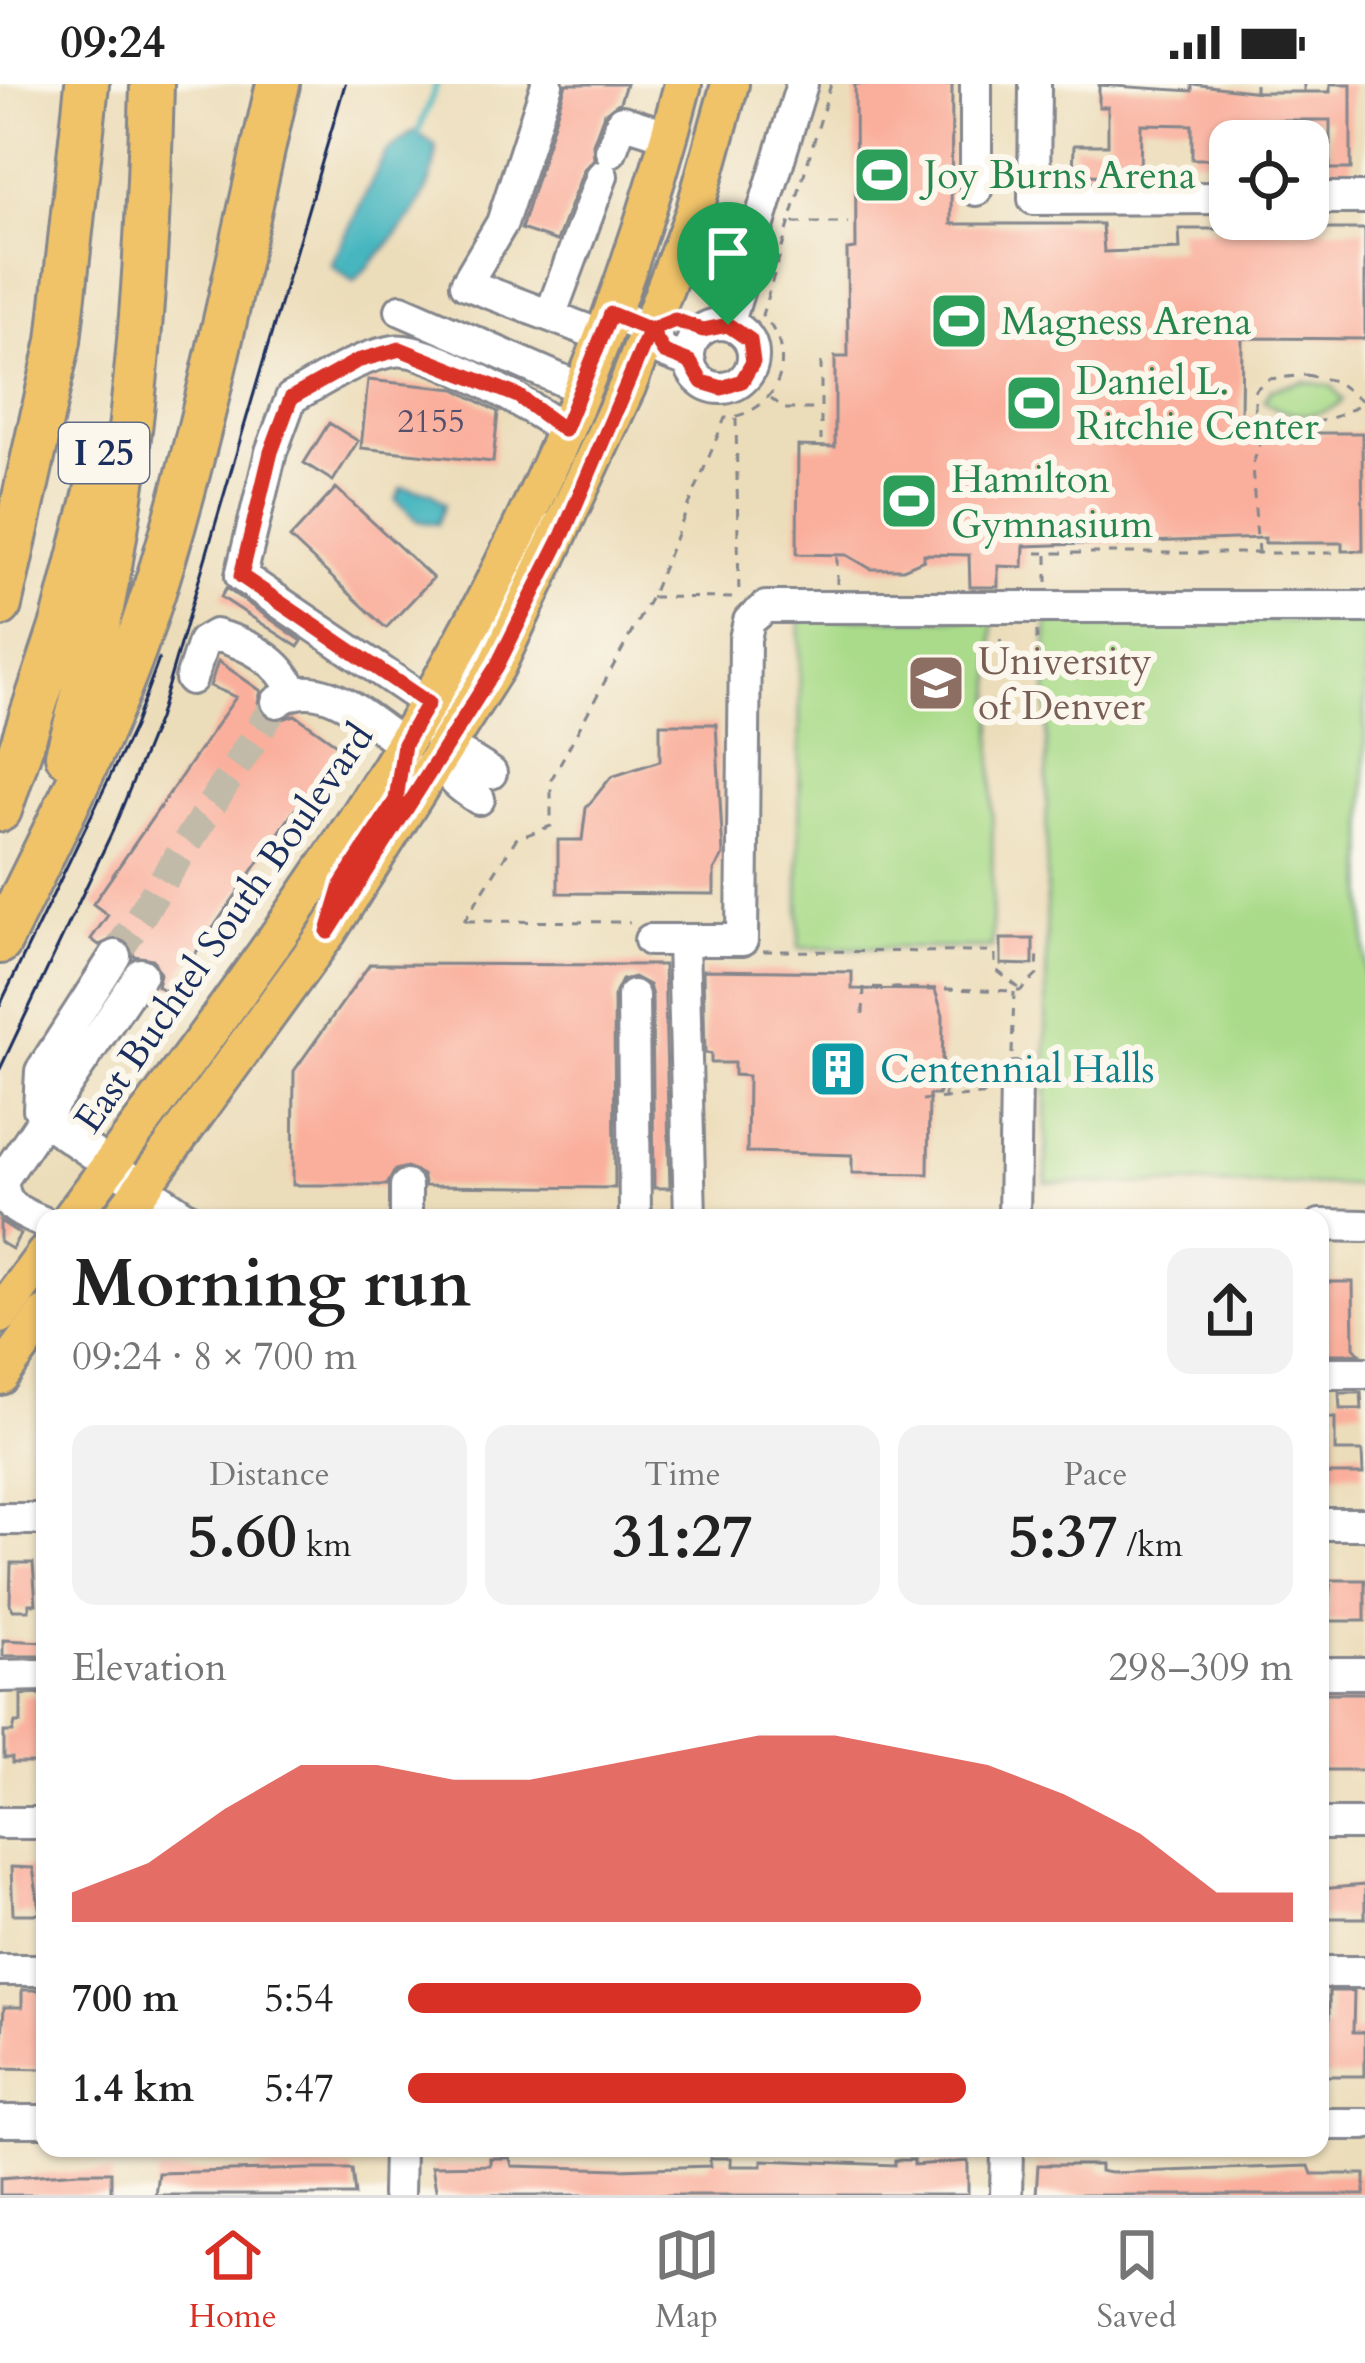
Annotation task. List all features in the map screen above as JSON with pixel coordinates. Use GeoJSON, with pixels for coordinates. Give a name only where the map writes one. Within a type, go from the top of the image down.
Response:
{"type":"FeatureCollection","features":[{"type":"Feature","properties":{"kind":"highway","name":"I 25"},"geometry":{"type":"LineString","coordinates":[[0,605],[59,341],[87,84]]}},
{"type":"Feature","properties":{"kind":"highway","name":"I 25"},"geometry":{"type":"LineString","coordinates":[[0,810],[63,621],[94,501],[129,311],[152,84]]}},
{"type":"Feature","properties":{"kind":"highway"},"geometry":{"type":"LineString","coordinates":[[0,939],[54,799],[106,592],[142,336],[152,84]]}},
{"type":"Feature","properties":{"kind":"highway"},"geometry":{"type":"LineString","coordinates":[[0,939],[100,734],[143,623],[226,310],[275,93]]}},
{"type":"Feature","properties":{"kind":"main road","name":"East Buchtel South Boulevard"},"geometry":{"type":"LineString","coordinates":[[78,1209],[308,891],[428,703],[544,477],[582,388],[607,325],[683,84]]}},
{"type":"Feature","properties":{"kind":"main road"},"geometry":{"type":"LineString","coordinates":[[127,1209],[328,932],[442,760],[497,666],[563,534],[650,330],[694,213],[730,84]]}},
{"type":"Feature","properties":{"kind":"main road"},"geometry":{"type":"LineString","coordinates":[[0,1316],[36,1266]]}},
{"type":"Feature","properties":{"kind":"main road"},"geometry":{"type":"LineString","coordinates":[[0,1376],[36,1327]]}},
{"type":"Feature","properties":{"kind":"street"},"geometry":{"type":"LineString","coordinates":[[446,330],[466,284],[502,223],[548,84]]}},
{"type":"Feature","properties":{"kind":"street"},"geometry":{"type":"LineString","coordinates":[[466,284],[550,316],[650,330],[675,320],[716,327],[743,332],[753,351],[742,381],[711,386],[695,374],[691,346],[716,327],[802,84]]}},
{"type":"Feature","properties":{"kind":"street"},"geometry":{"type":"LineString","coordinates":[[976,84],[976,190]]}},
{"type":"Feature","properties":{"kind":"street"},"geometry":{"type":"LineString","coordinates":[[1035,84],[1034,199],[1209,198]]}},
{"type":"Feature","properties":{"kind":"street"},"geometry":{"type":"LineString","coordinates":[[550,316],[622,121],[669,136]]}},
{"type":"Feature","properties":{"kind":"street"},"geometry":{"type":"LineString","coordinates":[[1329,198],[1365,198]]}},
{"type":"Feature","properties":{"kind":"street"},"geometry":{"type":"LineString","coordinates":[[401,310],[582,388]]}},
{"type":"Feature","properties":{"kind":"street"},"geometry":{"type":"LineString","coordinates":[[650,330],[664,352],[690,362]]}},
{"type":"Feature","properties":{"kind":"street"},"geometry":{"type":"LineString","coordinates":[[428,703],[241,576],[271,452],[291,398],[357,361],[400,349],[518,396],[564,430]]}},
{"type":"Feature","properties":{"kind":"street"},"geometry":{"type":"LineString","coordinates":[[485,786],[451,777],[442,760],[439,737],[448,705],[534,546],[544,477]]}},
{"type":"Feature","properties":{"kind":"street"},"geometry":{"type":"LineString","coordinates":[[647,931],[683,940],[742,940],[745,639],[749,621],[766,607],[1365,607]]}},
{"type":"Feature","properties":{"kind":"street"},"geometry":{"type":"LineString","coordinates":[[191,679],[203,642],[218,635],[244,643],[276,667],[285,697],[326,693],[404,744],[396,800],[343,882],[328,932]]}},
{"type":"Feature","properties":{"kind":"street"},"geometry":{"type":"LineString","coordinates":[[683,940],[690,1209]]}},
{"type":"Feature","properties":{"kind":"street"},"geometry":{"type":"LineString","coordinates":[[115,956],[41,1071],[37,1098],[44,1117],[174,1209]]}},
{"type":"Feature","properties":{"kind":"street"},"geometry":{"type":"LineString","coordinates":[[36,1219],[11,1207],[2,1186],[44,1117],[145,977],[70,1099],[72,1113],[95,1131],[110,1166]]}},
{"type":"Feature","properties":{"kind":"street"},"geometry":{"type":"LineString","coordinates":[[633,996],[635,1209]]}},
{"type":"Feature","properties":{"kind":"street"},"geometry":{"type":"LineString","coordinates":[[1006,1076],[1013,1209]]}},
{"type":"Feature","properties":{"kind":"street"},"geometry":{"type":"LineString","coordinates":[[406,1186],[406,1209]]}},
{"type":"Feature","properties":{"kind":"street"},"geometry":{"type":"LineString","coordinates":[[1329,1226],[1365,1226]]}},
{"type":"Feature","properties":{"kind":"street"},"geometry":{"type":"LineString","coordinates":[[1329,1373],[1365,1373]]}},
{"type":"Feature","properties":{"kind":"street"},"geometry":{"type":"LineString","coordinates":[[0,1519],[36,1519]]}},
{"type":"Feature","properties":{"kind":"street"},"geometry":{"type":"LineString","coordinates":[[1329,1524],[1365,1524]]}},
{"type":"Feature","properties":{"kind":"street"},"geometry":{"type":"LineString","coordinates":[[1329,1673],[1365,1673]]}},
{"type":"Feature","properties":{"kind":"street"},"geometry":{"type":"LineString","coordinates":[[0,1676],[36,1675]]}},
{"type":"Feature","properties":{"kind":"street"},"geometry":{"type":"LineString","coordinates":[[0,1823],[36,1822]]}},
{"type":"Feature","properties":{"kind":"street"},"geometry":{"type":"LineString","coordinates":[[1329,1824],[1365,1824]]}},
{"type":"Feature","properties":{"kind":"street"},"geometry":{"type":"LineString","coordinates":[[0,1970],[36,1970]]}},
{"type":"Feature","properties":{"kind":"street"},"geometry":{"type":"LineString","coordinates":[[1329,1972],[1365,1972]]}},
{"type":"Feature","properties":{"kind":"street"},"geometry":{"type":"LineString","coordinates":[[0,2121],[36,2121]]}},
{"type":"Feature","properties":{"kind":"street"},"geometry":{"type":"LineString","coordinates":[[1329,2124],[1365,2124]]}},
{"type":"Feature","properties":{"kind":"street"},"geometry":{"type":"LineString","coordinates":[[398,2195],[399,2157]]}},
{"type":"Feature","properties":{"kind":"street"},"geometry":{"type":"LineString","coordinates":[[1006,2195],[1007,2157]]}},
{"type":"Feature","properties":{"kind":"path"},"geometry":{"type":"LineString","coordinates":[[647,931],[464,921],[517,839],[551,826],[551,780],[651,597],[725,418],[736,417],[770,397],[783,357],[778,335],[762,315],[831,84]]}},
{"type":"Feature","properties":{"kind":"path"},"geometry":{"type":"LineString","coordinates":[[1304,84],[1304,92]]}},
{"type":"Feature","properties":{"kind":"path"},"geometry":{"type":"LineString","coordinates":[[791,224],[848,223]]}},
{"type":"Feature","properties":{"kind":"path"},"geometry":{"type":"LineString","coordinates":[[821,362],[821,440]]}},
{"type":"Feature","properties":{"kind":"path"},"geometry":{"type":"LineString","coordinates":[[1269,421],[1252,400],[1255,390],[1269,379],[1320,376],[1363,401]]}},
{"type":"Feature","properties":{"kind":"path"},"geometry":{"type":"LineString","coordinates":[[1365,391],[1365,409]]}},
{"type":"Feature","properties":{"kind":"path"},"geometry":{"type":"LineString","coordinates":[[770,397],[785,409],[821,409]]}},
{"type":"Feature","properties":{"kind":"path"},"geometry":{"type":"LineString","coordinates":[[1269,421],[1330,419],[1363,401]]}},
{"type":"Feature","properties":{"kind":"path"},"geometry":{"type":"LineString","coordinates":[[736,417],[739,437]]}},
{"type":"Feature","properties":{"kind":"path"},"geometry":{"type":"LineString","coordinates":[[1258,554],[1252,466],[1269,421]]}},
{"type":"Feature","properties":{"kind":"path"},"geometry":{"type":"LineString","coordinates":[[837,554],[837,597]]}},
{"type":"Feature","properties":{"kind":"path"},"geometry":{"type":"LineString","coordinates":[[1036,554],[1339,554]]}},
{"type":"Feature","properties":{"kind":"path"},"geometry":{"type":"LineString","coordinates":[[1047,554],[1047,598]]}},
{"type":"Feature","properties":{"kind":"path"},"geometry":{"type":"LineString","coordinates":[[651,597],[737,597]]}},
{"type":"Feature","properties":{"kind":"path"},"geometry":{"type":"LineString","coordinates":[[1037,629],[1037,647]]}},
{"type":"Feature","properties":{"kind":"path"},"geometry":{"type":"LineString","coordinates":[[863,1014],[864,987],[1017,990],[1037,975],[1038,948]]}},
{"type":"Feature","properties":{"kind":"path"},"geometry":{"type":"LineString","coordinates":[[754,952],[994,952],[995,969],[1017,990]]}},
{"type":"Feature","properties":{"kind":"path"},"geometry":{"type":"LineString","coordinates":[[922,1100],[946,1100],[1006,1076],[1017,990]]}},
{"type":"Feature","properties":{"kind":"path"},"geometry":{"type":"LineString","coordinates":[[942,1056],[946,1100]]}},
{"type":"Feature","properties":{"kind":"green space"},"geometry":{"type":"Polygon","coordinates":[[[1304,381],[1333,387],[1343,400],[1315,414],[1283,411],[1264,401],[1271,389],[1304,381]]]}},
{"type":"Feature","properties":{"kind":"green space"},"geometry":{"type":"Polygon","coordinates":[[[800,618],[993,619],[992,948],[799,948],[800,618]]]}},
{"type":"Feature","properties":{"kind":"green space"},"geometry":{"type":"Polygon","coordinates":[[[1047,621],[1365,621],[1365,1185],[1046,1183],[1047,621]]]}},
{"type":"Feature","properties":{"kind":"water"},"geometry":{"type":"Polygon","coordinates":[[[414,131],[435,145],[429,184],[395,237],[354,282],[331,265],[386,152],[414,131]]]}},
{"type":"Feature","properties":{"kind":"water"},"geometry":{"type":"Polygon","coordinates":[[[402,488],[431,492],[445,504],[437,524],[418,521],[396,500],[402,488]]]}},
{"type":"Feature","properties":{"kind":"building"},"geometry":{"type":"Polygon","coordinates":[[[566,84],[626,84],[620,102],[604,114],[593,144],[594,159],[584,169],[557,241],[521,229],[566,84]]]}},
{"type":"Feature","properties":{"kind":"building","name":"Daniel L. Ritchie Center"},"geometry":{"type":"Polygon","coordinates":[[[855,84],[952,84],[951,224],[1102,224],[1104,252],[1180,249],[1179,229],[1209,229],[1209,240],[1329,240],[1329,229],[1365,229],[1365,339],[1242,338],[1241,416],[1254,417],[1254,433],[1362,433],[1363,551],[1342,551],[1342,543],[1265,543],[1265,538],[1024,546],[1023,567],[998,566],[998,587],[970,587],[969,555],[924,554],[924,560],[903,569],[871,569],[847,555],[797,554],[798,446],[835,447],[835,357],[848,357],[847,250],[856,249],[855,84]]]}},
{"type":"Feature","properties":{"kind":"building"},"geometry":{"type":"Polygon","coordinates":[[[1192,84],[1259,92],[1330,92],[1330,84],[1351,84],[1351,169],[1330,169],[1330,120],[1209,120],[1209,159],[1192,159],[1192,125],[1141,124],[1140,176],[1073,175],[1074,145],[1108,145],[1108,107],[1099,107],[1099,85],[1192,91],[1192,84]]]}},
{"type":"Feature","properties":{"kind":"building"},"geometry":{"type":"Polygon","coordinates":[[[368,380],[455,389],[498,412],[493,462],[361,448],[368,380]]]}},
{"type":"Feature","properties":{"kind":"building"},"geometry":{"type":"Polygon","coordinates":[[[329,423],[358,441],[333,481],[304,463],[329,423]]]}},
{"type":"Feature","properties":{"kind":"building"},"geometry":{"type":"Polygon","coordinates":[[[336,488],[433,578],[386,628],[290,538],[336,488]]]}},
{"type":"Feature","properties":{"kind":"building"},"geometry":{"type":"Polygon","coordinates":[[[226,588],[302,641],[298,647],[221,597],[226,588]]]}},
{"type":"Feature","properties":{"kind":"building"},"geometry":{"type":"Polygon","coordinates":[[[218,661],[261,691],[258,702],[266,718],[277,721],[295,715],[339,746],[168,993],[157,986],[160,974],[153,959],[134,956],[132,946],[117,937],[99,945],[91,939],[108,915],[93,904],[236,697],[210,686],[218,661]]]}},
{"type":"Feature","properties":{"kind":"building"},"geometry":{"type":"Polygon","coordinates":[[[660,724],[716,724],[723,855],[714,871],[714,894],[558,893],[558,840],[582,840],[586,808],[611,777],[660,761],[660,724]]]}},
{"type":"Feature","properties":{"kind":"building"},"geometry":{"type":"Polygon","coordinates":[[[1001,939],[1033,939],[1033,965],[1001,964],[1001,939]]]}},
{"type":"Feature","properties":{"kind":"building"},"geometry":{"type":"Polygon","coordinates":[[[370,964],[664,965],[670,1188],[654,1188],[652,996],[649,985],[634,977],[622,980],[614,996],[615,1188],[425,1186],[422,1175],[407,1167],[395,1170],[387,1185],[293,1185],[294,1071],[370,964]]]}},
{"type":"Feature","properties":{"kind":"building","name":"Centennial Halls"},"geometry":{"type":"Polygon","coordinates":[[[703,970],[852,972],[852,989],[935,990],[943,1015],[942,1084],[938,1095],[929,1095],[928,1174],[852,1173],[852,1155],[747,1152],[748,1076],[734,1075],[734,1063],[711,1063],[711,1054],[705,1053],[703,970]]]}},
{"type":"Feature","properties":{"kind":"building"},"geometry":{"type":"Polygon","coordinates":[[[0,1221],[20,1234],[12,1249],[0,1242],[0,1221]]]}},
{"type":"Feature","properties":{"kind":"building"},"geometry":{"type":"Polygon","coordinates":[[[1329,1282],[1353,1282],[1354,1347],[1360,1354],[1329,1354],[1329,1282]]]}},
{"type":"Feature","properties":{"kind":"building"},"geometry":{"type":"Polygon","coordinates":[[[1339,1393],[1361,1393],[1362,1409],[1340,1409],[1339,1393]]]}},
{"type":"Feature","properties":{"kind":"building"},"geometry":{"type":"Polygon","coordinates":[[[1329,1418],[1335,1418],[1335,1451],[1362,1451],[1363,1474],[1329,1474],[1329,1418]]]}},
{"type":"Feature","properties":{"kind":"building"},"geometry":{"type":"Polygon","coordinates":[[[11,1563],[33,1563],[36,1604],[29,1604],[29,1610],[13,1610],[10,1604],[11,1563]]]}},
{"type":"Feature","properties":{"kind":"building"},"geometry":{"type":"Polygon","coordinates":[[[1331,1580],[1365,1580],[1365,1621],[1329,1621],[1331,1580]]]}},
{"type":"Feature","properties":{"kind":"building"},"geometry":{"type":"Polygon","coordinates":[[[3,1640],[36,1642],[36,1656],[3,1656],[3,1640]]]}},
{"type":"Feature","properties":{"kind":"building"},"geometry":{"type":"Polygon","coordinates":[[[1329,1693],[1365,1693],[1365,1770],[1329,1770],[1329,1693]]]}},
{"type":"Feature","properties":{"kind":"building"},"geometry":{"type":"Polygon","coordinates":[[[36,1694],[36,1763],[12,1763],[12,1758],[4,1758],[4,1732],[13,1732],[15,1723],[21,1723],[21,1695],[36,1694]]]}},
{"type":"Feature","properties":{"kind":"building"},"geometry":{"type":"Polygon","coordinates":[[[11,1867],[33,1868],[36,1914],[13,1914],[11,1867]]]}},
{"type":"Feature","properties":{"kind":"building"},"geometry":{"type":"Polygon","coordinates":[[[1365,1885],[1365,1918],[1329,1918],[1329,1888],[1365,1885]]]}},
{"type":"Feature","properties":{"kind":"building"},"geometry":{"type":"Polygon","coordinates":[[[22,1990],[36,1990],[36,2069],[0,2068],[4,2007],[22,2007],[22,1990]]]}},
{"type":"Feature","properties":{"kind":"building"},"geometry":{"type":"Polygon","coordinates":[[[1329,1991],[1354,1991],[1353,2032],[1365,2032],[1365,2076],[1329,2076],[1329,1991]]]}},
{"type":"Feature","properties":{"kind":"building"},"geometry":{"type":"Polygon","coordinates":[[[490,2158],[510,2158],[512,2166],[619,2169],[710,2166],[710,2158],[731,2158],[731,2166],[762,2166],[762,2160],[895,2165],[895,2160],[914,2160],[914,2165],[968,2161],[968,2195],[437,2195],[432,2166],[490,2165],[490,2158]]]}},
{"type":"Feature","properties":{"kind":"building"},"geometry":{"type":"Polygon","coordinates":[[[1038,2165],[1100,2165],[1100,2171],[1110,2173],[1309,2166],[1312,2174],[1365,2174],[1365,2195],[1036,2195],[1038,2165]]]}},
{"type":"Feature","properties":{"kind":"building"},"geometry":{"type":"Polygon","coordinates":[[[352,2169],[355,2195],[155,2195],[158,2173],[352,2169]]]}},
{"type":"Feature","properties":{"kind":"building"},"geometry":{"type":"Polygon","coordinates":[[[111,2172],[111,2195],[0,2195],[0,2178],[111,2172]]]}},
{"type":"Feature","properties":{"kind":"waterway"},"geometry":{"type":"LineString","coordinates":[[416,137],[437,84]]}},
{"type":"Feature","properties":{"kind":"tunnel"},"geometry":{"type":"LineString","coordinates":[[115,956],[277,702]]}},
{"type":"Feature","properties":{"kind":"tram line"},"geometry":{"type":"LineString","coordinates":[[0,1069],[113,830],[158,719],[345,84]]}},
{"type":"Feature","properties":{"kind":"tram line"},"geometry":{"type":"LineString","coordinates":[[0,1005],[133,729],[159,659]]}},
{"type":"Feature","properties":{"kind":"place","name":"Joy Burns Arena"},"geometry":{"type":"Point","coordinates":[882,175]}},
{"type":"Feature","properties":{"kind":"place","name":"Magness Arena"},"geometry":{"type":"Point","coordinates":[959,321]}},
{"type":"Feature","properties":{"kind":"place","name":"Daniel L. Ritchie Center"},"geometry":{"type":"Point","coordinates":[1034,403]}},
{"type":"Feature","properties":{"kind":"place","name":"Hamilton Gymnasium"},"geometry":{"type":"Point","coordinates":[909,501]}},
{"type":"Feature","properties":{"kind":"place","name":"University of Denver"},"geometry":{"type":"Point","coordinates":[936,683]}},
{"type":"Feature","properties":{"kind":"place","name":"Centennial Halls"},"geometry":{"type":"Point","coordinates":[838,1069]}},
{"type":"Feature","properties":{"kind":"route"},"geometry":{"type":"LineString","coordinates":[[728,325],[703,330],[675,320],[650,330],[611,314],[564,430],[518,396],[400,349],[357,361],[291,398],[271,452],[241,576],[428,703],[404,744],[396,800],[343,882],[328,932],[442,760],[497,666],[563,534],[650,330],[664,352],[690,362],[702,382],[722,388],[742,381],[753,362],[750,340],[728,325]]}}]}
